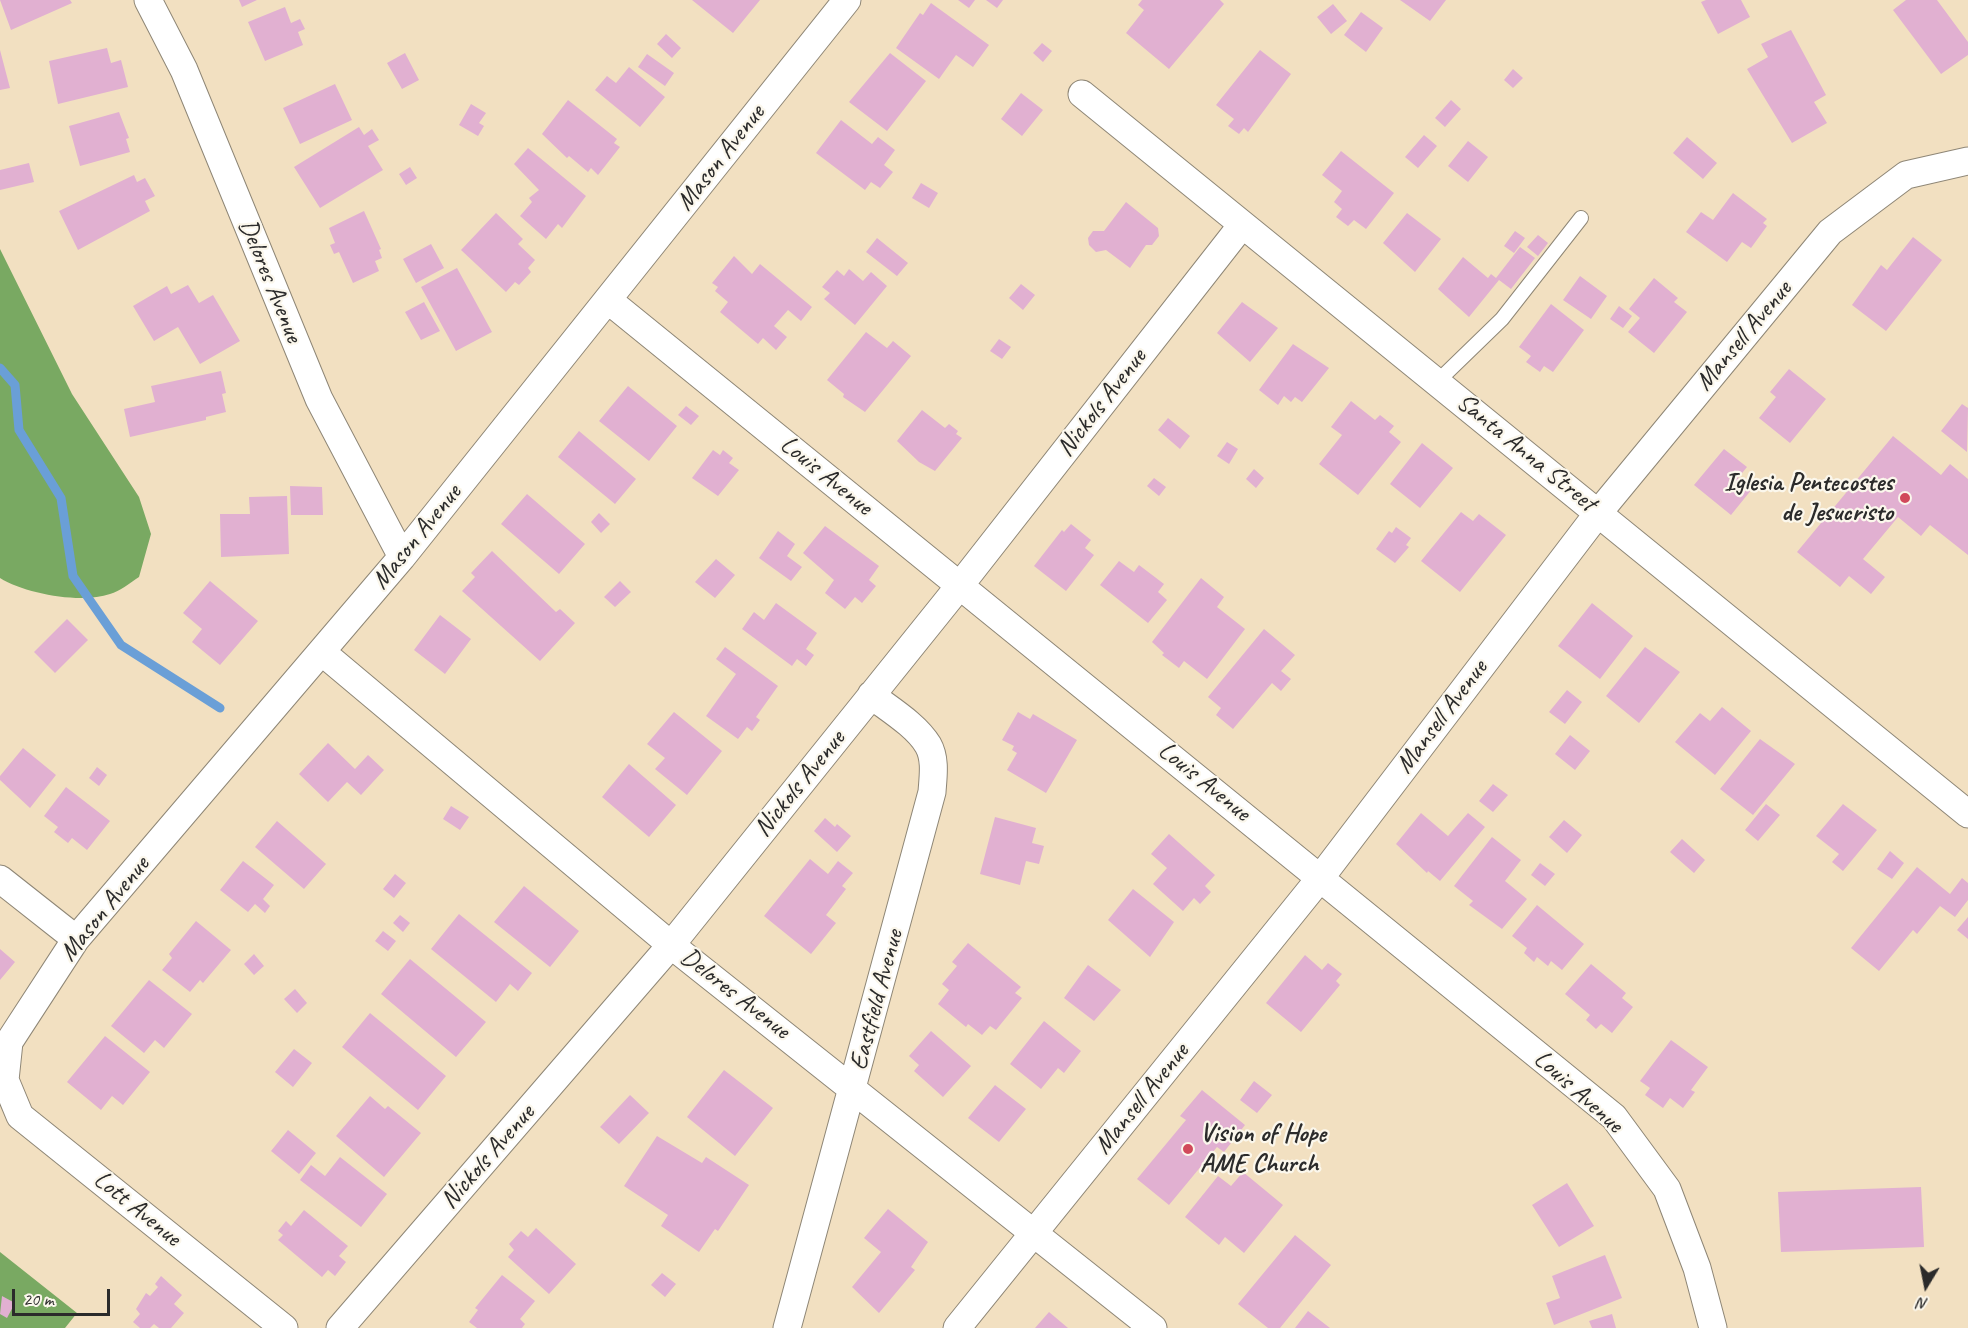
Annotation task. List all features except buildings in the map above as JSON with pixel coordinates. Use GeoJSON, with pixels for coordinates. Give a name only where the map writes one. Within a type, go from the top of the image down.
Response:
{"type":"FeatureCollection","features":[{"type":"Feature","properties":{"kind":"street","name":"Delores Avenue"},"geometry":{"type":"LineString","coordinates":[[148,0],[184,70],[319,399],[402,557]]}},
{"type":"Feature","properties":{"kind":"street","name":"Mason Avenue"},"geometry":{"type":"LineString","coordinates":[[4,1080],[9,1042],[76,939],[323,653],[402,557],[847,0]]}},
{"type":"Feature","properties":{"kind":"street","name":"Santa Anna Street"},"geometry":{"type":"LineString","coordinates":[[1082,94],[1968,814]]}},
{"type":"Feature","properties":{"kind":"street","name":"Mansell Avenue"},"geometry":{"type":"LineString","coordinates":[[957,1328],[1321,877],[1599,512],[1830,232],[1906,175],[1968,161]]}},
{"type":"Feature","properties":{"kind":"street","name":"Nickols Avenue"},"geometry":{"type":"LineString","coordinates":[[340,1328],[671,945],[961,584],[1242,225]]}},
{"type":"Feature","properties":{"kind":"street","name":"Louis Avenue"},"geometry":{"type":"LineString","coordinates":[[608,300],[961,584],[1614,1117],[1667,1189],[1697,1268],[1713,1328]]}},
{"type":"Feature","properties":{"kind":"street","name":"Delores Avenue"},"geometry":{"type":"LineString","coordinates":[[323,653],[671,945],[1153,1328]]}},
{"type":"Feature","properties":{"kind":"street","name":"Eastfield Avenue"},"geometry":{"type":"LineString","coordinates":[[787,1328],[932,792],[934,766],[928,746],[906,722],[871,695]]}},
{"type":"Feature","properties":{"kind":"street"},"geometry":{"type":"LineString","coordinates":[[0,879],[76,939]]}},
{"type":"Feature","properties":{"kind":"street","name":"Lott Avenue"},"geometry":{"type":"LineString","coordinates":[[4,1080],[20,1116],[284,1328]]}},
{"type":"Feature","properties":{"kind":"lane"},"geometry":{"type":"LineString","coordinates":[[1437,382],[1502,319],[1581,218]]}},
{"type":"Feature","properties":{"kind":"green space"},"geometry":{"type":"Polygon","coordinates":[[[0,249],[72,394],[139,497],[151,534],[139,577],[110,594],[84,598],[54,596],[24,589],[0,578],[0,249]]]}},
{"type":"Feature","properties":{"kind":"green space"},"geometry":{"type":"Polygon","coordinates":[[[0,1252],[77,1313],[65,1328],[0,1328],[0,1252]]]}},
{"type":"Feature","properties":{"kind":"waterway"},"geometry":{"type":"LineString","coordinates":[[0,368],[15,385],[19,430],[61,498],[73,576],[121,645],[220,708]]}},
{"type":"Feature","properties":{"kind":"place","name":"Iglesia Pentecostes de Jesucristo"},"geometry":{"type":"Point","coordinates":[1905,498]}},
{"type":"Feature","properties":{"kind":"place","name":"Vision of Hope AME Church"},"geometry":{"type":"Point","coordinates":[1188,1149]}}]}
